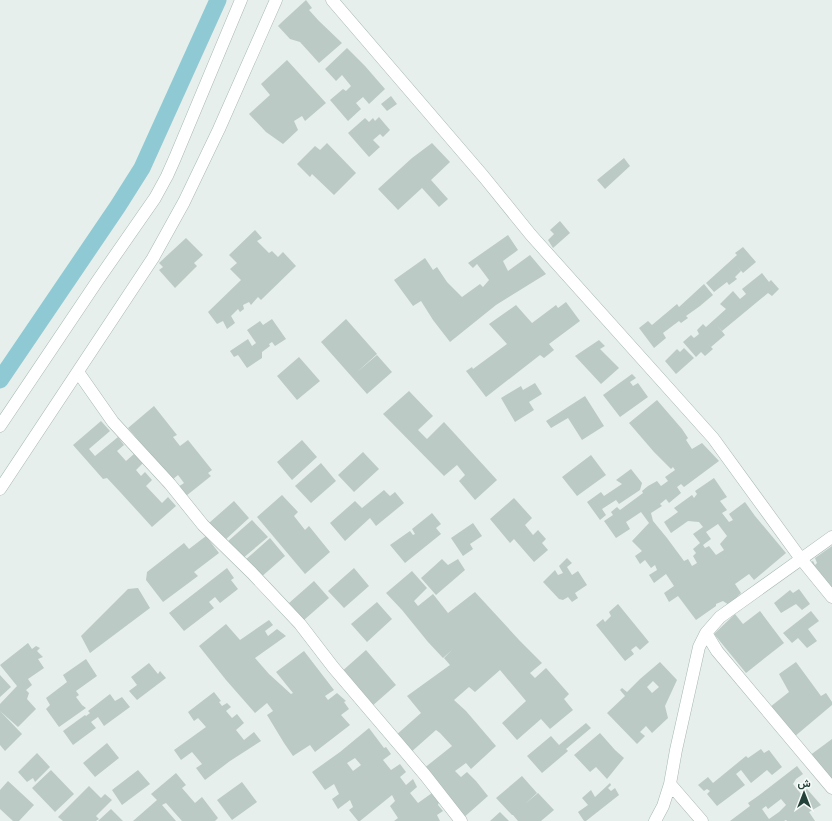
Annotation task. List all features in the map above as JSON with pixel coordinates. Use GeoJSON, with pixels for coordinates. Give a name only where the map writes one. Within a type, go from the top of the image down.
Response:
{"type":"FeatureCollection","features":[{"type":"Feature","properties":{"kind":"street"},"geometry":{"type":"LineString","coordinates":[[0,426],[155,198],[175,158],[241,0]]}},
{"type":"Feature","properties":{"kind":"street"},"geometry":{"type":"LineString","coordinates":[[0,490],[153,258],[184,202],[219,129],[276,0]]}},
{"type":"Feature","properties":{"kind":"street"},"geometry":{"type":"LineString","coordinates":[[332,0],[484,177],[531,235],[713,438],[801,559],[832,597]]}},
{"type":"Feature","properties":{"kind":"street"},"geometry":{"type":"LineString","coordinates":[[78,372],[113,422],[170,484],[203,525],[252,573],[300,624],[333,667],[425,775],[461,821]]}},
{"type":"Feature","properties":{"kind":"street"},"geometry":{"type":"LineString","coordinates":[[655,821],[663,806],[670,784],[699,647],[706,633],[720,617],[832,537]]}},
{"type":"Feature","properties":{"kind":"street"},"geometry":{"type":"LineString","coordinates":[[706,633],[717,651],[832,788]]}},
{"type":"Feature","properties":{"kind":"street"},"geometry":{"type":"LineString","coordinates":[[670,784],[702,821]]}},
{"type":"Feature","properties":{"kind":"building"},"geometry":{"type":"Polygon","coordinates":[[[306,0],[312,8],[309,10],[342,43],[319,63],[300,42],[290,39],[278,26],[306,0]]]}},
{"type":"Feature","properties":{"kind":"building"},"geometry":{"type":"Polygon","coordinates":[[[347,48],[385,89],[369,104],[363,97],[356,103],[361,109],[348,121],[330,100],[343,89],[346,91],[351,86],[342,75],[336,81],[325,69],[347,48]]]}},
{"type":"Feature","properties":{"kind":"building"},"geometry":{"type":"Polygon","coordinates":[[[287,60],[326,103],[305,121],[302,116],[294,121],[298,130],[283,144],[266,132],[249,114],[270,95],[261,84],[287,60]]]}},
{"type":"Feature","properties":{"kind":"building"},"geometry":{"type":"Polygon","coordinates":[[[391,96],[397,104],[387,111],[381,104],[391,96]]]}},
{"type":"Feature","properties":{"kind":"building"},"geometry":{"type":"Polygon","coordinates":[[[379,117],[390,130],[383,137],[380,134],[373,140],[380,147],[369,157],[348,133],[365,118],[369,122],[373,118],[375,121],[379,117]]]}},
{"type":"Feature","properties":{"kind":"building"},"geometry":{"type":"Polygon","coordinates":[[[327,143],[356,173],[334,195],[312,174],[310,177],[297,164],[315,146],[320,150],[327,143]]]}},
{"type":"Feature","properties":{"kind":"building"},"geometry":{"type":"Polygon","coordinates":[[[432,143],[450,162],[431,180],[448,199],[439,207],[422,188],[398,210],[378,189],[412,158],[432,143]]]}},
{"type":"Feature","properties":{"kind":"building"},"geometry":{"type":"Polygon","coordinates":[[[624,158],[630,166],[605,189],[597,180],[624,158]]]}},
{"type":"Feature","properties":{"kind":"building"},"geometry":{"type":"Polygon","coordinates":[[[560,221],[570,233],[553,248],[548,240],[554,234],[550,230],[560,221]]]}},
{"type":"Feature","properties":{"kind":"building"},"geometry":{"type":"Polygon","coordinates":[[[255,230],[262,238],[257,241],[269,253],[272,251],[278,257],[283,252],[296,266],[261,300],[258,297],[251,305],[249,302],[243,305],[244,309],[240,312],[238,309],[231,316],[235,323],[227,329],[223,321],[217,324],[208,312],[241,280],[230,269],[237,263],[229,255],[255,230]]]}},
{"type":"Feature","properties":{"kind":"building"},"geometry":{"type":"Polygon","coordinates":[[[508,235],[518,250],[503,261],[508,271],[530,255],[546,274],[496,305],[450,342],[421,301],[413,306],[394,280],[425,258],[433,270],[437,267],[447,282],[462,297],[480,284],[483,287],[489,280],[477,264],[473,268],[468,263],[508,235]]]}},
{"type":"Feature","properties":{"kind":"building"},"geometry":{"type":"Polygon","coordinates":[[[186,238],[203,255],[194,263],[197,266],[175,288],[159,270],[163,267],[159,263],[186,238]]]}},
{"type":"Feature","properties":{"kind":"building"},"geometry":{"type":"Polygon","coordinates":[[[743,247],[756,262],[743,273],[736,265],[741,271],[735,277],[737,279],[729,285],[727,282],[714,292],[706,283],[737,255],[735,253],[743,247]]]}},
{"type":"Feature","properties":{"kind":"building"},"geometry":{"type":"Polygon","coordinates":[[[762,273],[769,282],[771,280],[779,289],[772,296],[768,293],[722,331],[716,324],[725,335],[711,347],[713,349],[705,356],[701,352],[696,357],[683,342],[691,335],[694,338],[699,334],[697,330],[703,324],[706,327],[726,309],[720,304],[733,291],[740,299],[746,294],[742,289],[762,273]]]}},
{"type":"Feature","properties":{"kind":"building"},"geometry":{"type":"Polygon","coordinates":[[[704,284],[713,295],[686,316],[688,318],[681,323],[679,321],[663,333],[666,338],[654,348],[639,328],[648,321],[652,325],[677,304],[679,307],[704,284]]]}},
{"type":"Feature","properties":{"kind":"building"},"geometry":{"type":"Polygon","coordinates":[[[566,302],[580,321],[549,344],[554,350],[544,358],[540,355],[486,397],[466,371],[472,367],[473,369],[507,344],[489,324],[516,305],[532,323],[556,305],[558,308],[566,302]]]}},
{"type":"Feature","properties":{"kind":"building"},"geometry":{"type":"Polygon","coordinates":[[[272,319],[286,339],[275,346],[272,342],[269,344],[270,346],[262,352],[262,358],[247,368],[238,355],[234,357],[230,351],[248,339],[252,346],[256,343],[247,330],[260,321],[263,325],[272,319]]]}},
{"type":"Feature","properties":{"kind":"building"},"geometry":{"type":"Polygon","coordinates":[[[346,319],[377,354],[356,373],[377,355],[392,372],[367,394],[321,342],[346,319]]]}},
{"type":"Feature","properties":{"kind":"building"},"geometry":{"type":"Polygon","coordinates":[[[599,340],[605,346],[600,349],[619,368],[601,384],[575,356],[599,340]]]}},
{"type":"Feature","properties":{"kind":"building"},"geometry":{"type":"Polygon","coordinates":[[[684,348],[694,358],[676,374],[665,361],[677,349],[680,352],[684,348]]]}},
{"type":"Feature","properties":{"kind":"building"},"geometry":{"type":"Polygon","coordinates":[[[299,357],[320,381],[297,400],[277,376],[299,357]]]}},
{"type":"Feature","properties":{"kind":"building"},"geometry":{"type":"Polygon","coordinates":[[[632,374],[636,378],[630,382],[633,386],[638,383],[648,397],[620,417],[603,395],[632,374]]]}},
{"type":"Feature","properties":{"kind":"building"},"geometry":{"type":"Polygon","coordinates":[[[535,383],[542,394],[529,402],[534,410],[515,422],[501,398],[521,386],[523,390],[535,383]]]}},
{"type":"Feature","properties":{"kind":"building"},"geometry":{"type":"Polygon","coordinates":[[[409,391],[433,416],[418,430],[427,439],[444,422],[497,480],[475,500],[459,481],[465,475],[457,465],[444,476],[383,414],[409,391]]]}},
{"type":"Feature","properties":{"kind":"building"},"geometry":{"type":"Polygon","coordinates":[[[585,396],[604,426],[582,440],[568,418],[551,428],[546,421],[585,396]]]}},
{"type":"Feature","properties":{"kind":"building"},"geometry":{"type":"Polygon","coordinates":[[[657,400],[682,429],[688,438],[686,440],[692,449],[702,443],[719,461],[684,487],[681,484],[677,487],[681,493],[669,503],[666,499],[660,504],[662,506],[651,513],[653,521],[684,561],[688,559],[692,566],[697,563],[693,556],[696,553],[693,549],[700,543],[693,534],[703,527],[699,522],[688,521],[671,533],[664,522],[678,512],[674,508],[692,495],[694,498],[697,494],[695,491],[714,478],[727,497],[720,501],[727,510],[722,513],[729,522],[733,520],[729,514],[745,502],[786,553],[754,580],[749,574],[735,584],[741,593],[729,605],[723,601],[716,604],[716,606],[696,620],[678,596],[669,602],[664,593],[674,586],[666,574],[654,583],[649,575],[657,570],[655,565],[651,568],[645,560],[640,564],[635,556],[642,551],[632,541],[649,523],[641,512],[626,522],[630,529],[616,538],[604,521],[613,515],[611,512],[617,507],[620,510],[643,493],[642,491],[648,486],[657,481],[661,486],[668,481],[665,477],[675,470],[673,467],[671,469],[654,452],[629,423],[657,400]],[[718,524],[706,532],[711,539],[703,545],[705,548],[709,546],[716,555],[724,550],[720,544],[727,536],[718,524]]]}},
{"type":"Feature","properties":{"kind":"building"},"geometry":{"type":"Polygon","coordinates":[[[154,406],[177,435],[173,437],[180,446],[188,440],[212,470],[208,473],[211,476],[186,496],[178,487],[184,483],[178,475],[172,480],[128,428],[154,406]]]}},
{"type":"Feature","properties":{"kind":"building"},"geometry":{"type":"Polygon","coordinates":[[[101,421],[110,431],[89,449],[95,456],[118,437],[124,445],[117,451],[126,461],[134,454],[143,463],[136,470],[141,476],[145,472],[152,480],[146,486],[162,503],[168,497],[176,506],[152,527],[107,478],[103,479],[73,445],[101,421]]]}},
{"type":"Feature","properties":{"kind":"building"},"geometry":{"type":"Polygon","coordinates":[[[302,440],[317,457],[292,480],[277,462],[302,440]]]}},
{"type":"Feature","properties":{"kind":"building"},"geometry":{"type":"Polygon","coordinates":[[[363,452],[379,469],[354,492],[338,475],[363,452]]]}},
{"type":"Feature","properties":{"kind":"building"},"geometry":{"type":"Polygon","coordinates":[[[591,455],[606,475],[577,496],[562,477],[591,455]]]}},
{"type":"Feature","properties":{"kind":"building"},"geometry":{"type":"Polygon","coordinates":[[[321,463],[336,481],[311,503],[295,486],[321,463]]]}},
{"type":"Feature","properties":{"kind":"building"},"geometry":{"type":"Polygon","coordinates":[[[631,469],[642,483],[640,490],[619,504],[616,500],[602,509],[606,515],[600,520],[587,502],[601,492],[604,496],[622,484],[616,480],[631,469]]]}},
{"type":"Feature","properties":{"kind":"building"},"geometry":{"type":"Polygon","coordinates":[[[384,490],[390,496],[395,492],[404,503],[376,526],[370,518],[345,541],[330,523],[355,501],[362,508],[384,490]]]}},
{"type":"Feature","properties":{"kind":"building"},"geometry":{"type":"Polygon","coordinates":[[[282,495],[298,512],[294,516],[305,530],[309,526],[330,552],[305,574],[257,517],[282,495]]]}},
{"type":"Feature","properties":{"kind":"building"},"geometry":{"type":"Polygon","coordinates":[[[514,498],[532,518],[525,525],[533,535],[538,530],[546,539],[542,543],[548,550],[534,562],[514,539],[510,543],[490,519],[514,498]]]}},
{"type":"Feature","properties":{"kind":"building"},"geometry":{"type":"Polygon","coordinates":[[[234,501],[249,518],[224,541],[209,523],[234,501]]]}},
{"type":"Feature","properties":{"kind":"building"},"geometry":{"type":"Polygon","coordinates":[[[432,513],[441,524],[436,528],[441,534],[405,563],[390,545],[410,531],[413,535],[415,534],[412,529],[432,513]]]}},
{"type":"Feature","properties":{"kind":"building"},"geometry":{"type":"Polygon","coordinates":[[[252,520],[268,537],[242,559],[227,542],[252,520]]]}},
{"type":"Feature","properties":{"kind":"building"},"geometry":{"type":"Polygon","coordinates":[[[473,523],[482,536],[470,544],[473,549],[463,556],[451,538],[473,523]]]}},
{"type":"Feature","properties":{"kind":"building"},"geometry":{"type":"Polygon","coordinates":[[[206,536],[219,553],[194,572],[198,576],[163,602],[146,580],[147,572],[184,543],[189,549],[206,536]]]}},
{"type":"Feature","properties":{"kind":"building"},"geometry":{"type":"Polygon","coordinates":[[[270,538],[285,556],[260,578],[244,561],[270,538]]]}},
{"type":"Feature","properties":{"kind":"building"},"geometry":{"type":"Polygon","coordinates":[[[832,546],[832,593],[809,563],[813,561],[815,565],[817,563],[815,558],[832,546]]]}},
{"type":"Feature","properties":{"kind":"building"},"geometry":{"type":"Polygon","coordinates":[[[567,558],[572,563],[567,567],[572,575],[578,571],[587,585],[575,593],[578,598],[572,602],[568,597],[563,600],[559,599],[543,582],[555,570],[558,575],[563,573],[559,566],[567,558]]]}},
{"type":"Feature","properties":{"kind":"building"},"geometry":{"type":"Polygon","coordinates":[[[442,559],[448,565],[458,559],[465,570],[436,595],[421,578],[442,559]]]}},
{"type":"Feature","properties":{"kind":"building"},"geometry":{"type":"Polygon","coordinates":[[[227,568],[234,578],[231,580],[238,589],[220,603],[215,597],[209,602],[214,608],[184,631],[169,613],[227,568]]]}},
{"type":"Feature","properties":{"kind":"building"},"geometry":{"type":"Polygon","coordinates":[[[354,568],[369,586],[344,608],[328,591],[354,568]]]}},
{"type":"Feature","properties":{"kind":"building"},"geometry":{"type":"Polygon","coordinates":[[[412,571],[427,588],[414,601],[418,606],[433,594],[448,613],[475,592],[542,663],[530,673],[535,678],[546,668],[569,694],[564,699],[573,710],[550,729],[541,719],[517,740],[502,723],[526,701],[500,670],[475,692],[469,687],[454,700],[466,711],[496,746],[471,769],[466,763],[455,771],[461,777],[467,772],[488,796],[462,819],[423,769],[452,746],[436,730],[410,753],[395,736],[421,713],[407,696],[450,665],[444,658],[452,650],[443,658],[386,593],[412,571]]]}},
{"type":"Feature","properties":{"kind":"building"},"geometry":{"type":"Polygon","coordinates":[[[314,581],[329,598],[304,620],[289,603],[314,581]]]}},
{"type":"Feature","properties":{"kind":"building"},"geometry":{"type":"Polygon","coordinates":[[[138,588],[150,608],[90,653],[81,636],[128,589],[138,588]]]}},
{"type":"Feature","properties":{"kind":"building"},"geometry":{"type":"Polygon","coordinates":[[[799,589],[810,604],[802,610],[796,604],[781,613],[774,603],[790,590],[793,593],[799,589]]]}},
{"type":"Feature","properties":{"kind":"building"},"geometry":{"type":"Polygon","coordinates":[[[377,602],[392,619],[367,642],[351,624],[377,602]]]}},
{"type":"Feature","properties":{"kind":"building"},"geometry":{"type":"Polygon","coordinates":[[[618,604],[649,642],[640,650],[636,646],[631,650],[634,654],[625,661],[596,625],[603,619],[605,622],[611,616],[609,612],[618,604]]]}},
{"type":"Feature","properties":{"kind":"building"},"geometry":{"type":"Polygon","coordinates":[[[760,611],[784,643],[746,673],[714,634],[735,614],[743,624],[760,611]]]}},
{"type":"Feature","properties":{"kind":"building"},"geometry":{"type":"Polygon","coordinates":[[[811,611],[819,621],[808,629],[817,641],[807,648],[798,638],[792,643],[783,633],[811,611]]]}},
{"type":"Feature","properties":{"kind":"building"},"geometry":{"type":"Polygon","coordinates":[[[269,620],[273,625],[265,631],[268,636],[277,629],[286,636],[255,658],[269,674],[291,694],[293,693],[276,672],[304,651],[334,690],[325,696],[328,700],[337,693],[346,701],[344,702],[349,709],[341,715],[350,725],[315,752],[310,745],[293,756],[267,715],[273,711],[267,703],[255,713],[199,646],[226,624],[240,640],[269,620]]]}},
{"type":"Feature","properties":{"kind":"building"},"geometry":{"type":"Polygon","coordinates":[[[28,643],[32,649],[36,646],[40,648],[37,651],[43,657],[38,659],[44,668],[28,679],[32,685],[26,690],[29,693],[27,699],[36,709],[18,727],[0,711],[0,704],[17,686],[0,665],[28,643]]]}},
{"type":"Feature","properties":{"kind":"building"},"geometry":{"type":"Polygon","coordinates":[[[366,650],[396,685],[371,707],[340,673],[366,650]]]}},
{"type":"Feature","properties":{"kind":"building"},"geometry":{"type":"Polygon","coordinates":[[[86,659],[97,676],[76,691],[79,695],[76,697],[86,708],[59,727],[46,709],[50,705],[46,698],[67,682],[63,675],[86,659]]]}},
{"type":"Feature","properties":{"kind":"building"},"geometry":{"type":"Polygon","coordinates":[[[660,662],[677,680],[665,706],[668,718],[652,733],[646,726],[640,732],[645,736],[637,744],[607,713],[625,696],[620,690],[622,688],[627,692],[660,662]],[[653,681],[647,687],[652,693],[659,687],[653,681]]]}},
{"type":"Feature","properties":{"kind":"building"},"geometry":{"type":"Polygon","coordinates":[[[796,662],[821,696],[826,693],[832,702],[832,705],[794,737],[770,707],[789,692],[779,674],[796,662]]]}},
{"type":"Feature","properties":{"kind":"building"},"geometry":{"type":"Polygon","coordinates":[[[149,663],[158,674],[160,671],[166,678],[137,700],[129,691],[137,685],[131,677],[149,663]]]}},
{"type":"Feature","properties":{"kind":"building"},"geometry":{"type":"Polygon","coordinates":[[[0,675],[11,687],[0,697],[0,675]]]}},
{"type":"Feature","properties":{"kind":"building"},"geometry":{"type":"Polygon","coordinates":[[[214,692],[221,701],[219,702],[222,706],[227,703],[231,707],[226,711],[232,718],[237,714],[244,723],[236,730],[244,740],[254,732],[261,741],[230,761],[205,780],[196,768],[202,764],[192,752],[181,760],[174,750],[206,727],[198,718],[194,721],[188,712],[214,692]]]}},
{"type":"Feature","properties":{"kind":"building"},"geometry":{"type":"Polygon","coordinates":[[[110,694],[115,701],[122,697],[130,707],[104,726],[98,717],[91,722],[96,728],[73,745],[63,731],[90,713],[88,711],[110,694]]]}},
{"type":"Feature","properties":{"kind":"building"},"geometry":{"type":"Polygon","coordinates":[[[0,711],[22,734],[5,751],[0,745],[0,711]]]}},
{"type":"Feature","properties":{"kind":"building"},"geometry":{"type":"Polygon","coordinates":[[[586,723],[591,728],[566,749],[568,751],[542,773],[527,756],[551,736],[559,745],[586,723]]]}},
{"type":"Feature","properties":{"kind":"building"},"geometry":{"type":"Polygon","coordinates":[[[369,728],[384,748],[386,747],[391,754],[383,760],[391,770],[400,764],[406,772],[400,777],[406,785],[413,779],[417,787],[410,793],[418,803],[432,793],[439,802],[438,805],[443,811],[437,815],[440,821],[394,821],[398,818],[390,806],[395,801],[392,795],[360,821],[358,821],[349,810],[353,807],[350,800],[338,809],[332,799],[339,794],[334,784],[325,790],[312,772],[340,752],[369,728]],[[355,758],[347,763],[353,771],[361,765],[355,758]]]}},
{"type":"Feature","properties":{"kind":"building"},"geometry":{"type":"Polygon","coordinates":[[[600,733],[624,758],[607,779],[596,767],[590,772],[574,755],[600,733]]]}},
{"type":"Feature","properties":{"kind":"building"},"geometry":{"type":"Polygon","coordinates":[[[832,739],[832,780],[809,756],[832,739]]]}},
{"type":"Feature","properties":{"kind":"building"},"geometry":{"type":"Polygon","coordinates":[[[107,743],[119,758],[95,777],[83,763],[107,743]]]}},
{"type":"Feature","properties":{"kind":"building"},"geometry":{"type":"Polygon","coordinates":[[[761,749],[764,753],[769,750],[782,767],[772,775],[767,770],[751,783],[741,770],[736,774],[745,785],[717,806],[707,794],[710,791],[707,789],[704,791],[698,785],[708,777],[713,783],[746,756],[748,758],[761,749]]]}},
{"type":"Feature","properties":{"kind":"building"},"geometry":{"type":"Polygon","coordinates":[[[37,753],[50,767],[35,782],[33,778],[27,782],[18,772],[37,753]]]}},
{"type":"Feature","properties":{"kind":"building"},"geometry":{"type":"Polygon","coordinates":[[[797,766],[803,774],[796,779],[793,784],[801,794],[807,789],[821,805],[809,812],[815,821],[730,821],[750,806],[748,803],[797,766]],[[781,799],[768,809],[766,806],[762,809],[769,819],[786,805],[781,799]]]}},
{"type":"Feature","properties":{"kind":"building"},"geometry":{"type":"Polygon","coordinates":[[[51,770],[74,794],[55,812],[32,788],[51,770]]]}},
{"type":"Feature","properties":{"kind":"building"},"geometry":{"type":"Polygon","coordinates":[[[138,770],[150,784],[122,805],[112,790],[138,770]]]}},
{"type":"Feature","properties":{"kind":"building"},"geometry":{"type":"Polygon","coordinates":[[[176,773],[186,785],[182,788],[195,803],[202,797],[218,818],[215,821],[182,821],[166,803],[162,805],[176,821],[133,821],[157,800],[151,794],[176,773]]]}},
{"type":"Feature","properties":{"kind":"building"},"geometry":{"type":"Polygon","coordinates":[[[522,776],[537,793],[525,804],[538,793],[554,810],[541,821],[518,821],[496,798],[522,776]]]}},
{"type":"Feature","properties":{"kind":"building"},"geometry":{"type":"Polygon","coordinates":[[[8,781],[34,805],[19,821],[13,821],[0,809],[0,790],[8,781]]]}},
{"type":"Feature","properties":{"kind":"building"},"geometry":{"type":"Polygon","coordinates":[[[242,782],[257,802],[232,820],[217,800],[242,782]]]}},
{"type":"Feature","properties":{"kind":"building"},"geometry":{"type":"Polygon","coordinates":[[[610,783],[611,785],[608,788],[611,791],[615,788],[619,795],[584,821],[578,812],[588,805],[582,798],[591,790],[595,797],[610,783]]]}},
{"type":"Feature","properties":{"kind":"building"},"geometry":{"type":"Polygon","coordinates":[[[89,786],[101,798],[105,794],[112,800],[96,816],[99,819],[96,821],[63,821],[58,817],[89,786]]]}},
{"type":"Feature","properties":{"kind":"building"},"geometry":{"type":"Polygon","coordinates":[[[111,809],[123,821],[98,821],[111,809]]]}},
{"type":"Feature","properties":{"kind":"building"},"geometry":{"type":"Polygon","coordinates":[[[500,812],[509,821],[490,821],[500,812]]]}},
{"type":"Feature","properties":{"kind":"waterway"},"geometry":{"type":"LineString","coordinates":[[0,380],[118,206],[142,168],[218,0]]}}]}
